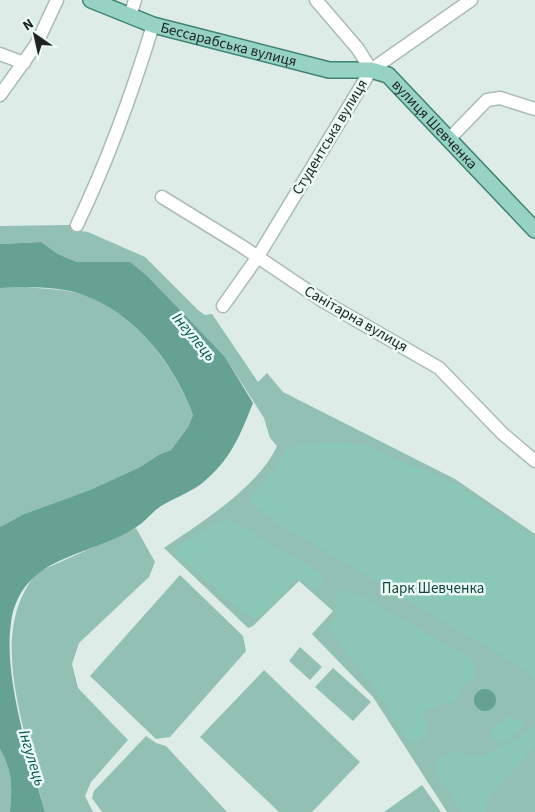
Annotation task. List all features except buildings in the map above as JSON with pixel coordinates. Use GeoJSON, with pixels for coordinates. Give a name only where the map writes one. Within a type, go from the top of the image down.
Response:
{"type":"FeatureCollection","features":[{"type":"Feature","properties":{"kind":"main road","name":"Бессарабська вулиця"},"geometry":{"type":"LineString","coordinates":[[91,0],[153,25],[329,70],[371,70]]}},
{"type":"Feature","properties":{"kind":"main road","name":"вулиця Шевченка"},"geometry":{"type":"LineString","coordinates":[[371,70],[388,75],[450,138],[535,230]]}},
{"type":"Feature","properties":{"kind":"street"},"geometry":{"type":"LineString","coordinates":[[0,95],[36,45],[57,0]]}},
{"type":"Feature","properties":{"kind":"street"},"geometry":{"type":"LineString","coordinates":[[130,16],[135,0]]}},
{"type":"Feature","properties":{"kind":"street"},"geometry":{"type":"LineString","coordinates":[[316,0],[358,49],[371,70]]}},
{"type":"Feature","properties":{"kind":"street","name":"Студентська вулиця"},"geometry":{"type":"LineString","coordinates":[[223,306],[257,258],[371,70],[471,0]]}},
{"type":"Feature","properties":{"kind":"street"},"geometry":{"type":"LineString","coordinates":[[77,225],[105,162],[128,102],[153,25]]}},
{"type":"Feature","properties":{"kind":"street"},"geometry":{"type":"LineString","coordinates":[[0,54],[24,63]]}},
{"type":"Feature","properties":{"kind":"street"},"geometry":{"type":"LineString","coordinates":[[450,138],[487,100],[500,98],[535,109]]}},
{"type":"Feature","properties":{"kind":"street","name":"Санітарна вулиця"},"geometry":{"type":"LineString","coordinates":[[162,197],[240,244],[257,258],[323,301],[439,368],[503,434],[535,461]]}},
{"type":"Feature","properties":{"kind":"green space","name":"Парк Шевченка"},"geometry":{"type":"Polygon","coordinates":[[[70,225],[73,230],[88,232],[145,257],[198,310],[205,315],[212,314],[258,382],[267,373],[283,392],[455,479],[535,534],[535,812],[447,812],[373,697],[312,634],[333,611],[299,581],[253,626],[248,628],[164,548],[211,516],[242,490],[268,461],[277,446],[270,438],[264,418],[225,357],[130,262],[77,262],[58,254],[41,242],[0,244],[0,226],[70,225]]]}},
{"type":"Feature","properties":{"kind":"green space"},"geometry":{"type":"Polygon","coordinates":[[[26,287],[62,290],[83,295],[102,303],[119,314],[150,343],[164,360],[185,396],[193,415],[188,427],[171,450],[160,454],[140,467],[90,490],[24,514],[0,527],[0,288],[26,287]]]}},
{"type":"Feature","properties":{"kind":"green space"},"geometry":{"type":"Polygon","coordinates":[[[336,442],[363,445],[456,484],[535,539],[535,680],[521,667],[274,521],[251,504],[250,498],[277,466],[288,448],[300,444],[336,442]]]}},
{"type":"Feature","properties":{"kind":"green space"},"geometry":{"type":"Polygon","coordinates":[[[226,518],[322,574],[323,583],[318,589],[297,578],[256,619],[245,614],[176,554],[178,545],[226,518]]]}},
{"type":"Feature","properties":{"kind":"green space"},"geometry":{"type":"Polygon","coordinates":[[[136,528],[155,562],[149,577],[79,643],[72,664],[78,688],[128,740],[91,782],[85,796],[93,812],[45,812],[23,727],[12,666],[13,626],[18,607],[26,589],[38,572],[136,528]]]}},
{"type":"Feature","properties":{"kind":"green space"},"geometry":{"type":"Polygon","coordinates":[[[180,575],[243,636],[246,651],[170,737],[156,739],[90,676],[180,575]]]}},
{"type":"Feature","properties":{"kind":"green space"},"geometry":{"type":"Polygon","coordinates":[[[343,589],[364,597],[473,660],[476,668],[475,676],[465,685],[454,703],[430,708],[425,716],[429,729],[418,743],[408,742],[376,690],[328,629],[335,617],[336,596],[343,589]]]}},
{"type":"Feature","properties":{"kind":"green space"},"geometry":{"type":"Polygon","coordinates":[[[300,647],[322,667],[310,680],[289,661],[300,647]]]}},
{"type":"Feature","properties":{"kind":"green space"},"geometry":{"type":"Polygon","coordinates":[[[333,668],[371,702],[353,721],[315,687],[333,668]]]}},
{"type":"Feature","properties":{"kind":"green space"},"geometry":{"type":"Polygon","coordinates":[[[264,670],[360,762],[312,812],[279,812],[200,737],[264,670]]]}},
{"type":"Feature","properties":{"kind":"green space"},"geometry":{"type":"Polygon","coordinates":[[[510,716],[524,723],[522,729],[504,743],[493,739],[489,734],[497,724],[510,716]]]}},
{"type":"Feature","properties":{"kind":"green space"},"geometry":{"type":"Polygon","coordinates":[[[535,724],[535,746],[487,800],[486,812],[462,812],[434,769],[436,762],[451,750],[476,756],[487,756],[500,746],[507,746],[535,724]]]}},
{"type":"Feature","properties":{"kind":"green space"},"geometry":{"type":"Polygon","coordinates":[[[146,736],[156,743],[166,746],[227,812],[102,812],[92,798],[94,791],[146,736]]]}},
{"type":"Feature","properties":{"kind":"green space"},"geometry":{"type":"Polygon","coordinates":[[[0,749],[11,780],[10,812],[0,812],[0,749]]]}},
{"type":"Feature","properties":{"kind":"green space"},"geometry":{"type":"Polygon","coordinates":[[[422,785],[441,812],[384,812],[422,785]]]}},
{"type":"Feature","properties":{"kind":"water","name":"Інгулець"},"geometry":{"type":"Polygon","coordinates":[[[41,242],[58,254],[77,262],[130,262],[147,276],[225,357],[253,403],[227,457],[201,484],[161,506],[135,528],[116,538],[59,561],[42,571],[28,584],[17,601],[11,623],[10,644],[14,693],[45,812],[10,812],[11,780],[0,749],[0,527],[24,514],[90,490],[140,467],[160,454],[171,450],[188,427],[193,415],[176,378],[164,360],[151,343],[120,314],[102,303],[73,292],[42,288],[0,288],[0,244],[41,242]]]}},
{"type":"Feature","properties":{"kind":"water"},"geometry":{"type":"Polygon","coordinates":[[[485,689],[493,692],[496,700],[493,708],[485,711],[477,708],[474,700],[477,692],[485,689]]]}}]}
